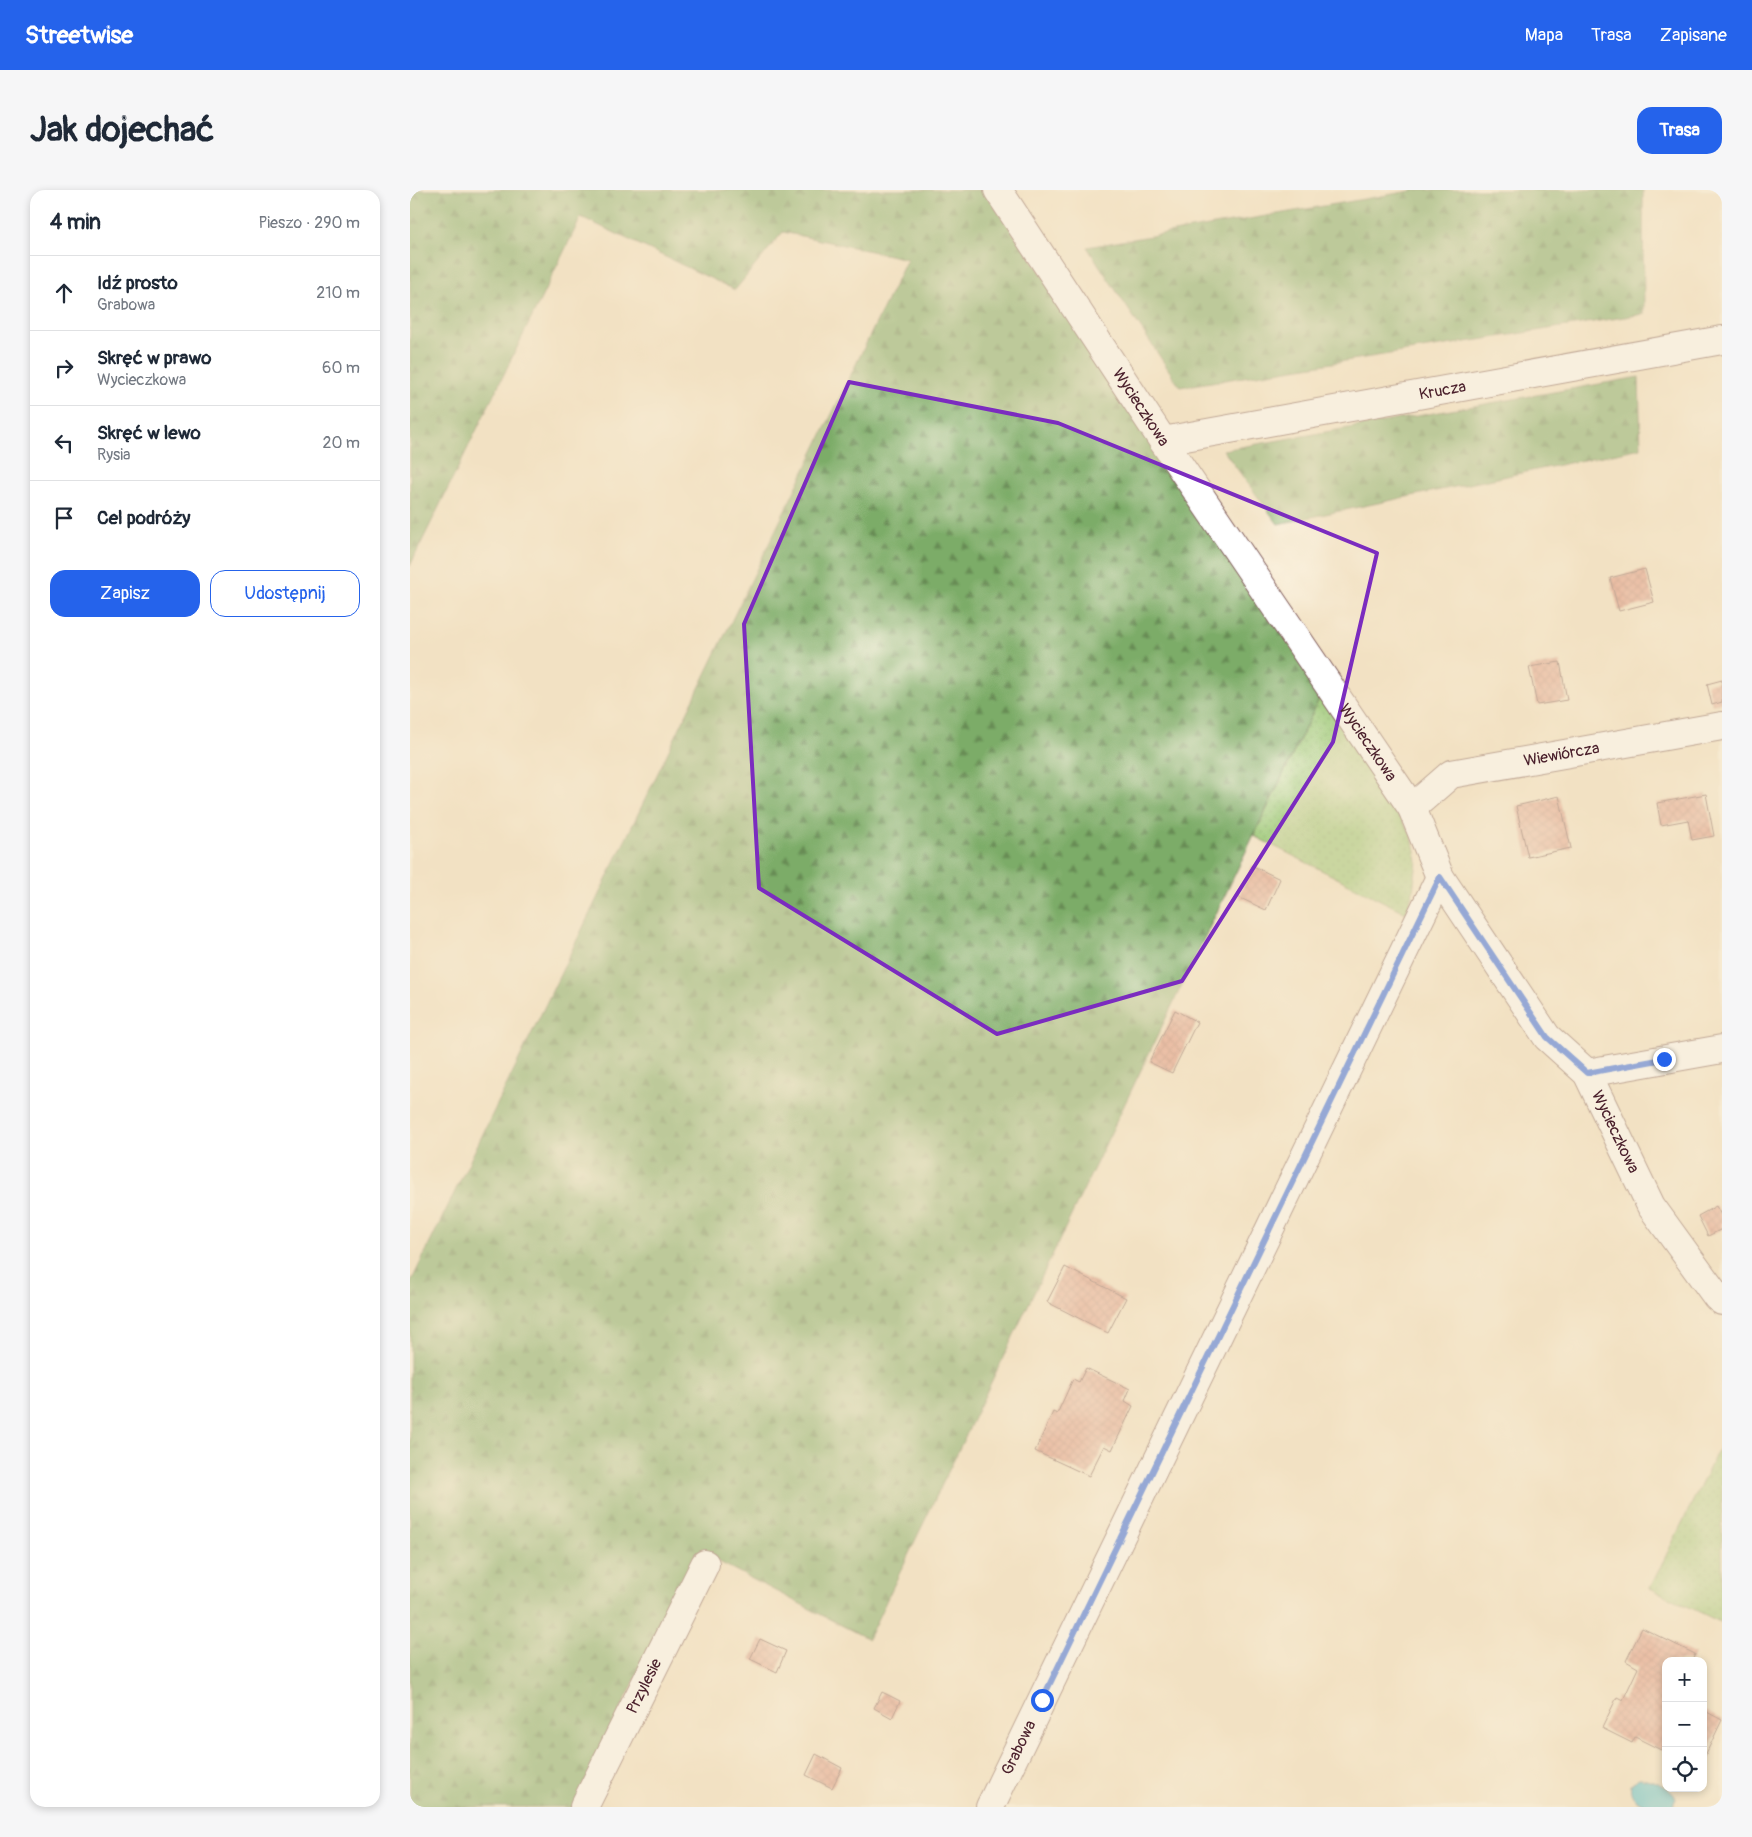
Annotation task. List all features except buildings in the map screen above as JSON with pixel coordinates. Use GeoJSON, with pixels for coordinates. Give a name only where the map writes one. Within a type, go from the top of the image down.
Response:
{"type":"FeatureCollection","features":[{"type":"Feature","properties":{"kind":"street","name":"Wycieczkowa"},"geometry":{"type":"LineString","coordinates":[[998,190],[1163,441],[1412,808],[1440,877],[1547,1037],[1587,1073],[1651,1206],[1716,1297],[1722,1301]]}},
{"type":"Feature","properties":{"kind":"street","name":"Krucza"},"geometry":{"type":"LineString","coordinates":[[1163,441],[1722,340]]}},
{"type":"Feature","properties":{"kind":"street","name":"Wiewiórcza"},"geometry":{"type":"LineString","coordinates":[[1412,808],[1451,774],[1722,726]]}},
{"type":"Feature","properties":{"kind":"street","name":"Grabowa"},"geometry":{"type":"LineString","coordinates":[[990,1807],[1440,877]]}},
{"type":"Feature","properties":{"kind":"street"},"geometry":{"type":"LineString","coordinates":[[1587,1073],[1722,1049]]}},
{"type":"Feature","properties":{"kind":"street","name":"Przylesie"},"geometry":{"type":"LineString","coordinates":[[584,1807],[705,1564]]}},
{"type":"Feature","properties":{"kind":"highlighted area"},"geometry":{"type":"Polygon","coordinates":[[[849,382],[1058,423],[1377,553],[1333,742],[1182,981],[997,1034],[759,888],[744,624],[849,382]]]}},
{"type":"Feature","properties":{"kind":"green space"},"geometry":{"type":"Polygon","coordinates":[[[410,190],[983,190],[1036,265],[1322,693],[868,1639],[698,1551],[573,1807],[410,1807],[410,1284],[907,259],[783,232],[735,290],[581,217],[410,566],[410,190]]]}},
{"type":"Feature","properties":{"kind":"green space"},"geometry":{"type":"Polygon","coordinates":[[[1416,190],[1643,190],[1644,314],[1180,387],[1087,247],[1416,190]]]}},
{"type":"Feature","properties":{"kind":"green space"},"geometry":{"type":"Polygon","coordinates":[[[1639,377],[1641,448],[1278,524],[1223,450],[1639,377]]]}},
{"type":"Feature","properties":{"kind":"green space"},"geometry":{"type":"Polygon","coordinates":[[[1322,693],[1412,836],[1417,861],[1413,891],[1406,913],[1254,836],[1322,693]]]}},
{"type":"Feature","properties":{"kind":"green space"},"geometry":{"type":"Polygon","coordinates":[[[1722,1442],[1722,1623],[1650,1588],[1722,1442]]]}},
{"type":"Feature","properties":{"kind":"water"},"geometry":{"type":"Polygon","coordinates":[[[1639,1778],[1644,1778],[1662,1786],[1662,1792],[1671,1792],[1674,1794],[1676,1798],[1674,1807],[1653,1806],[1639,1801],[1631,1792],[1631,1784],[1639,1778]]]}},
{"type":"Feature","properties":{"kind":"route"},"geometry":{"type":"LineString","coordinates":[[1042,1700],[1440,877],[1547,1037],[1587,1073],[1664,1059]]}}]}
